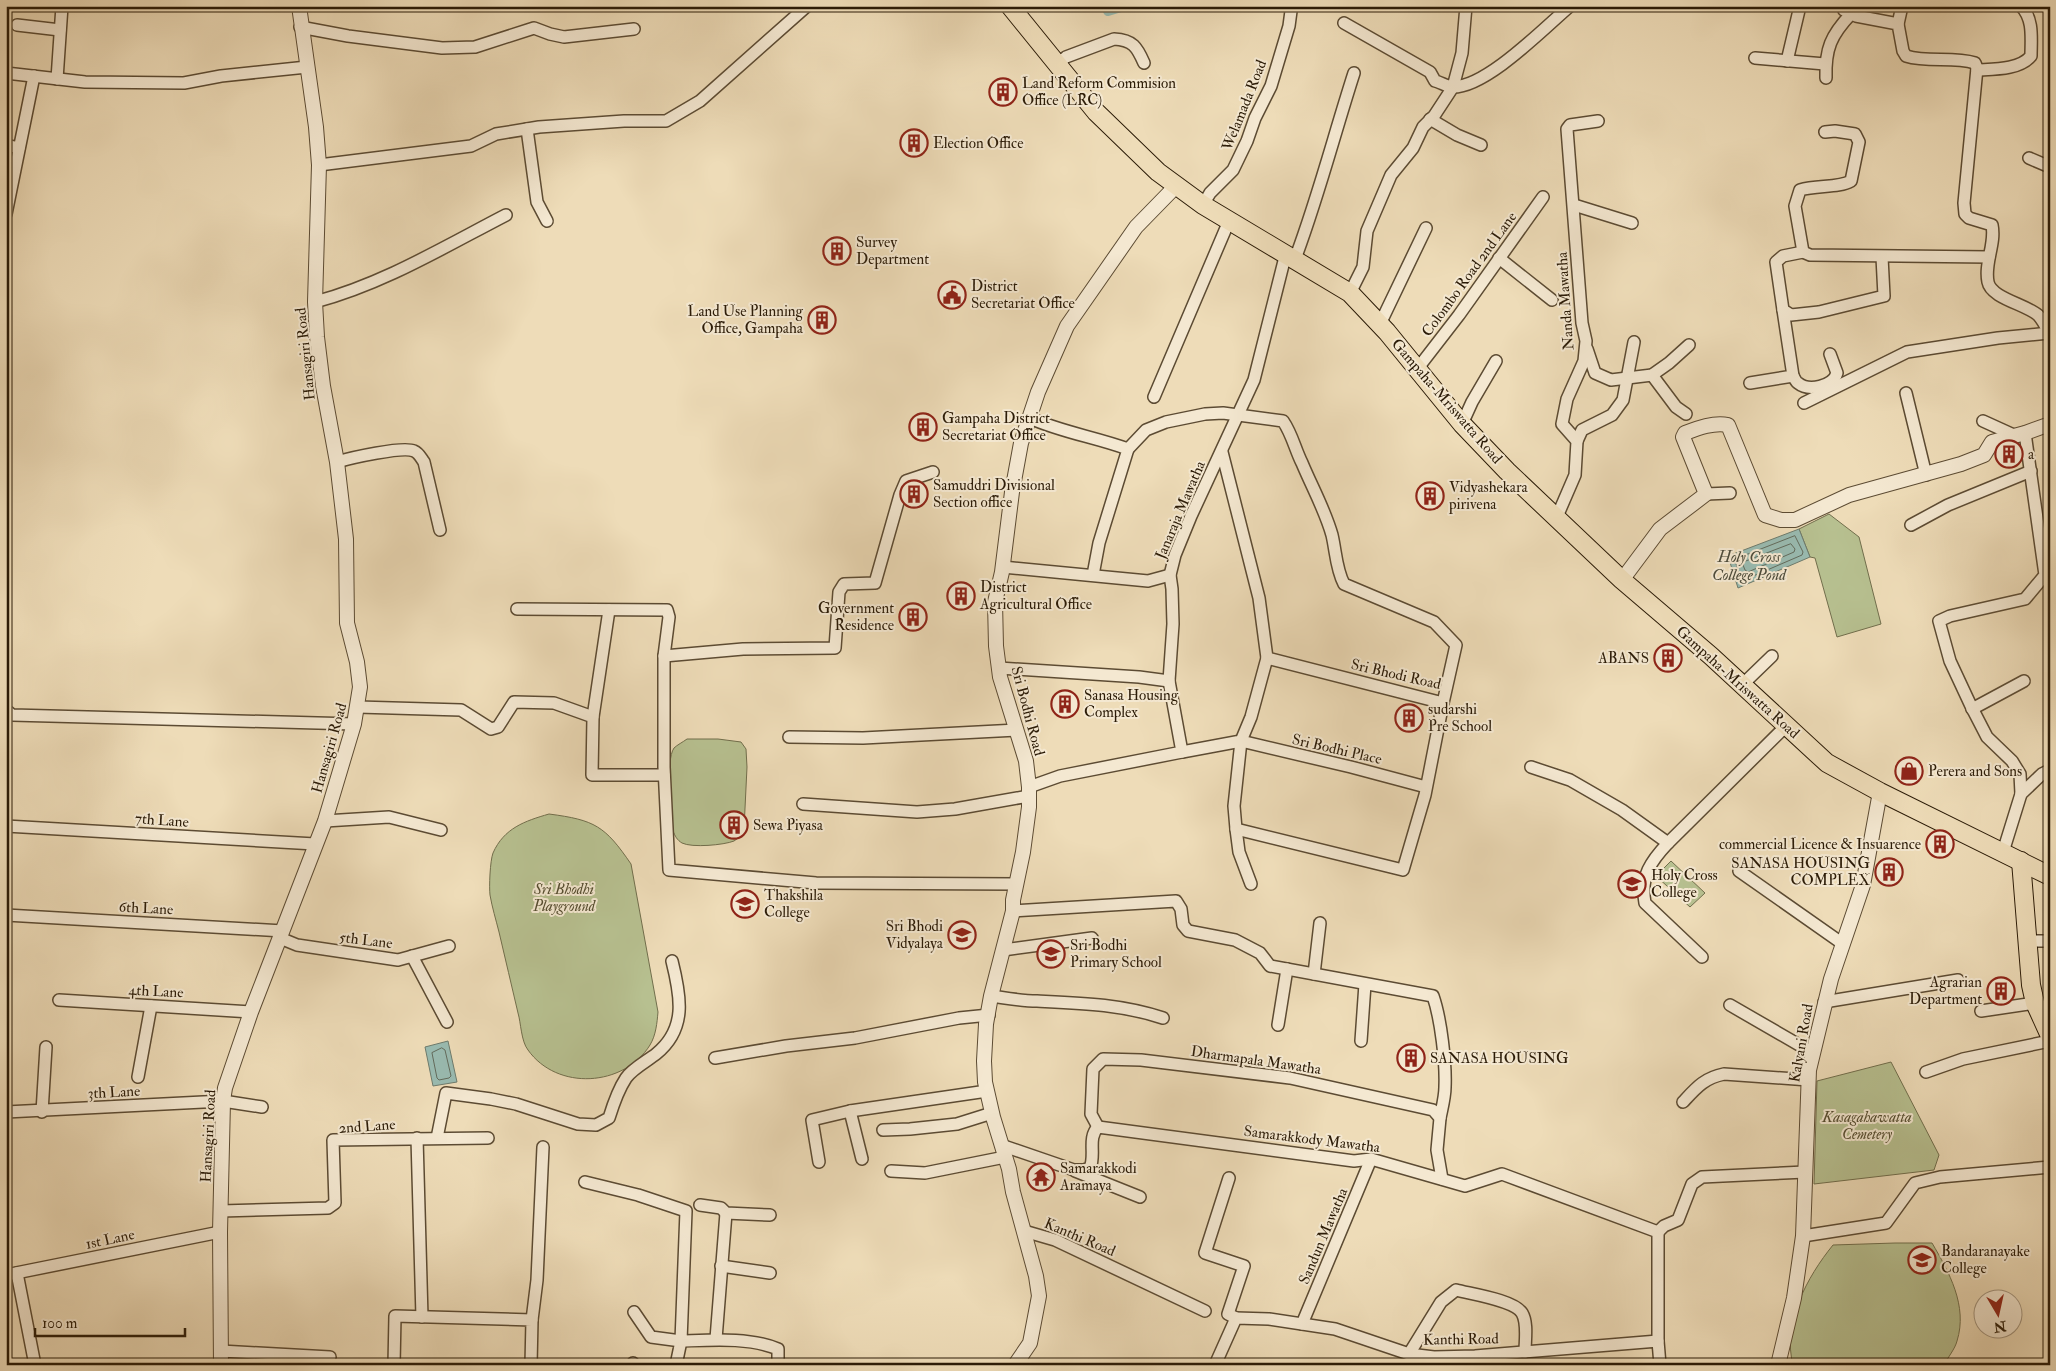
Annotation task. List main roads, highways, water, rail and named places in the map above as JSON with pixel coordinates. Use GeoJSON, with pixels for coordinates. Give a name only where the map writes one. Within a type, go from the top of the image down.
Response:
{"type":"FeatureCollection","features":[{"type":"Feature","properties":{"kind":"main road","name":"Gampaha-Mriswatta Road"},"geometry":{"type":"LineString","coordinates":[[1010,6],[1096,112],[1158,172],[1229,221],[1291,256],[1350,293],[1418,368],[1462,424],[1556,519],[1827,763],[1880,792],[2050,876]]}},
{"type":"Feature","properties":{"kind":"main road"},"geometry":{"type":"LineString","coordinates":[[2021,861],[2029,941],[2031,985],[2035,1003],[2050,1037]]}},
{"type":"Feature","properties":{"kind":"water","name":"Holy Cross College Pond"},"geometry":{"type":"Polygon","coordinates":[[[1799,529],[1810,557],[1738,588],[1728,556],[1799,529]]]}},
{"type":"Feature","properties":{"kind":"water"},"geometry":{"type":"Polygon","coordinates":[[[448,1041],[457,1082],[433,1086],[425,1047],[448,1041]]]}},
{"type":"Feature","properties":{"kind":"waterway"},"geometry":{"type":"LineString","coordinates":[[1108,11],[1124,6]]}},
{"type":"Feature","properties":{"kind":"place","name":"Land Reform Commision Office (LRC)"},"geometry":{"type":"Point","coordinates":[1003,92]}},
{"type":"Feature","properties":{"kind":"place","name":"Election Office"},"geometry":{"type":"Point","coordinates":[914,143]}},
{"type":"Feature","properties":{"kind":"place","name":"Survey Department"},"geometry":{"type":"Point","coordinates":[837,251]}},
{"type":"Feature","properties":{"kind":"place","name":"District Secretariat Office"},"geometry":{"type":"Point","coordinates":[952,295]}},
{"type":"Feature","properties":{"kind":"place","name":"Land Use Planning Office, Gampaha"},"geometry":{"type":"Point","coordinates":[822,320]}},
{"type":"Feature","properties":{"kind":"place","name":"Gampaha District Secretariat Office"},"geometry":{"type":"Point","coordinates":[923,427]}},
{"type":"Feature","properties":{"kind":"place","name":"a"},"geometry":{"type":"Point","coordinates":[2009,454]}},
{"type":"Feature","properties":{"kind":"place","name":"Samuddri Divisional Section office"},"geometry":{"type":"Point","coordinates":[914,494]}},
{"type":"Feature","properties":{"kind":"place","name":"Vidyashekara pirivena"},"geometry":{"type":"Point","coordinates":[1430,496]}},
{"type":"Feature","properties":{"kind":"place","name":"District Agricultural Office"},"geometry":{"type":"Point","coordinates":[961,596]}},
{"type":"Feature","properties":{"kind":"place","name":"Government Residence"},"geometry":{"type":"Point","coordinates":[913,617]}},
{"type":"Feature","properties":{"kind":"place","name":"ABANS"},"geometry":{"type":"Point","coordinates":[1668,658]}},
{"type":"Feature","properties":{"kind":"place","name":"Sanasa Housing Complex"},"geometry":{"type":"Point","coordinates":[1065,704]}},
{"type":"Feature","properties":{"kind":"place","name":"sudarshi Pre School"},"geometry":{"type":"Point","coordinates":[1409,718]}},
{"type":"Feature","properties":{"kind":"place","name":"Perera and Sons"},"geometry":{"type":"Point","coordinates":[1909,771]}},
{"type":"Feature","properties":{"kind":"place","name":"Sewa Piyasa"},"geometry":{"type":"Point","coordinates":[734,825]}},
{"type":"Feature","properties":{"kind":"place","name":"commercial Licence & Insuarence"},"geometry":{"type":"Point","coordinates":[1940,844]}},
{"type":"Feature","properties":{"kind":"place","name":"SANASA HOUSING COMPLEX"},"geometry":{"type":"Point","coordinates":[1889,872]}},
{"type":"Feature","properties":{"kind":"place","name":"Holy Cross College"},"geometry":{"type":"Point","coordinates":[1632,884]}},
{"type":"Feature","properties":{"kind":"place","name":"Thakshila College"},"geometry":{"type":"Point","coordinates":[745,904]}},
{"type":"Feature","properties":{"kind":"place","name":"Sri Bhodi Vidyalaya"},"geometry":{"type":"Point","coordinates":[962,935]}},
{"type":"Feature","properties":{"kind":"place","name":"Sri Bodhi Primary School"},"geometry":{"type":"Point","coordinates":[1051,954]}},
{"type":"Feature","properties":{"kind":"place","name":"Agrarian Department"},"geometry":{"type":"Point","coordinates":[2001,991]}},
{"type":"Feature","properties":{"kind":"place","name":"SANASA HOUSING"},"geometry":{"type":"Point","coordinates":[1411,1058]}},
{"type":"Feature","properties":{"kind":"place","name":"Samarakkodi Aramaya"},"geometry":{"type":"Point","coordinates":[1041,1177]}},
{"type":"Feature","properties":{"kind":"place","name":"Bandaranayake College"},"geometry":{"type":"Point","coordinates":[1922,1260]}},
{"type":"Feature","properties":{"kind":"park label","name":"Sri Bhodhi Playground"},"geometry":{"type":"Point","coordinates":[564,898]}},
{"type":"Feature","properties":{"kind":"park label","name":"Kasagahawatta Cemetery"},"geometry":{"type":"Point","coordinates":[1867,1126]}}]}
